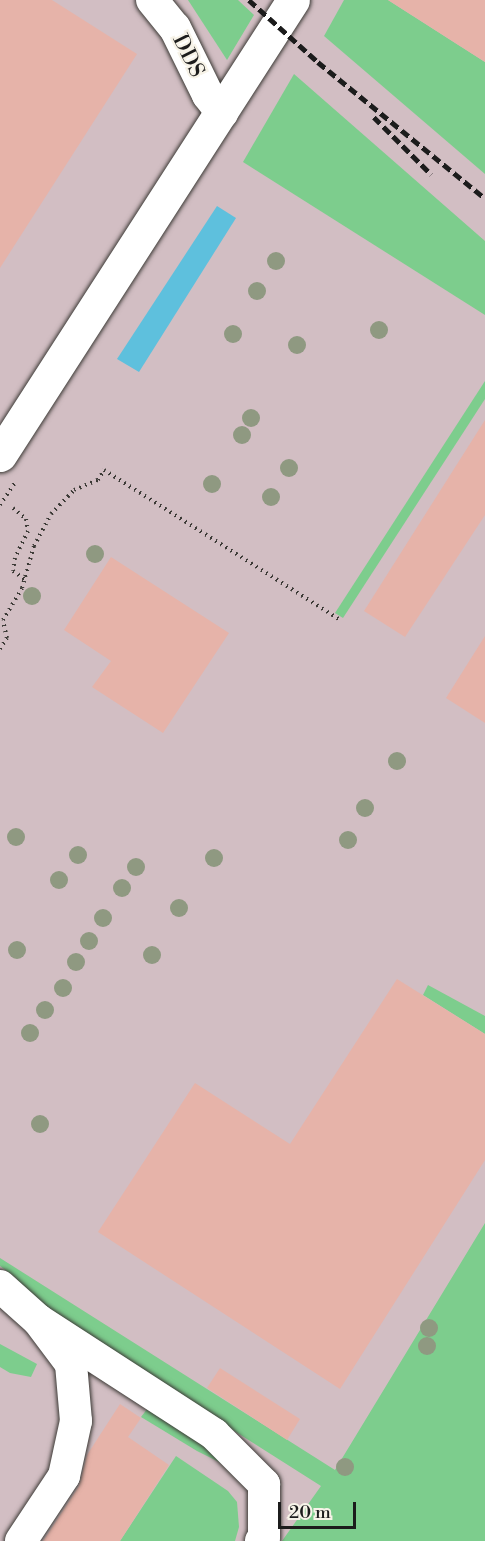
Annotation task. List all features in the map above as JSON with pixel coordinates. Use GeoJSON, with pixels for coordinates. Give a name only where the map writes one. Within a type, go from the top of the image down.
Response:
{"type":"FeatureCollection","features":[{"type":"Feature","properties":{"kind":"main road"},"geometry":{"type":"LineString","coordinates":[[11,463],[292,0]]}},
{"type":"Feature","properties":{"kind":"lane","name":"DDS"},"geometry":{"type":"LineString","coordinates":[[152,0],[175,28],[208,94],[222,113]]}},
{"type":"Feature","properties":{"kind":"lane"},"geometry":{"type":"LineString","coordinates":[[0,1286],[38,1320],[214,1434],[264,1484],[264,1537],[261,1541]]}},
{"type":"Feature","properties":{"kind":"lane"},"geometry":{"type":"LineString","coordinates":[[21,1541],[64,1476],[76,1420],[71,1364],[38,1320]]}},
{"type":"Feature","properties":{"kind":"path"},"geometry":{"type":"LineString","coordinates":[[0,505],[11,463]]}},
{"type":"Feature","properties":{"kind":"path"},"geometry":{"type":"LineString","coordinates":[[0,649],[7,638],[3,620],[26,580],[34,546],[51,514],[74,490],[98,480],[104,470],[339,619]]}},
{"type":"Feature","properties":{"kind":"path"},"geometry":{"type":"LineString","coordinates":[[13,508],[26,519],[28,531],[15,558],[14,571],[26,580]]}},
{"type":"Feature","properties":{"kind":"shaded area"},"geometry":{"type":"Polygon","coordinates":[[[0,0],[485,0],[485,1541],[0,1541],[0,0]]]}},
{"type":"Feature","properties":{"kind":"green space"},"geometry":{"type":"Polygon","coordinates":[[[188,0],[238,0],[254,15],[227,60],[188,0]]]}},
{"type":"Feature","properties":{"kind":"green space"},"geometry":{"type":"Polygon","coordinates":[[[344,0],[388,0],[485,62],[485,174],[324,36],[344,0]]]}},
{"type":"Feature","properties":{"kind":"green space"},"geometry":{"type":"Polygon","coordinates":[[[294,74],[485,241],[485,315],[243,162],[294,74]]]}},
{"type":"Feature","properties":{"kind":"green space"},"geometry":{"type":"Polygon","coordinates":[[[485,381],[485,399],[343,618],[335,613],[485,381]]]}},
{"type":"Feature","properties":{"kind":"green space"},"geometry":{"type":"Polygon","coordinates":[[[428,985],[485,1016],[485,1034],[423,995],[428,985]]]}},
{"type":"Feature","properties":{"kind":"green space"},"geometry":{"type":"Polygon","coordinates":[[[485,1223],[485,1541],[282,1541],[321,1486],[32,1303],[16,1278],[0,1266],[0,1258],[335,1470],[485,1223]]]}},
{"type":"Feature","properties":{"kind":"green space"},"geometry":{"type":"Polygon","coordinates":[[[0,1344],[37,1364],[31,1377],[10,1373],[0,1367],[0,1344]]]}},
{"type":"Feature","properties":{"kind":"green space"},"geometry":{"type":"Polygon","coordinates":[[[154,1400],[241,1473],[197,1451],[141,1417],[154,1400]]]}},
{"type":"Feature","properties":{"kind":"green space"},"geometry":{"type":"Polygon","coordinates":[[[176,1456],[228,1491],[237,1502],[239,1527],[235,1541],[120,1541],[176,1456]]]}},
{"type":"Feature","properties":{"kind":"water"},"geometry":{"type":"Polygon","coordinates":[[[217,206],[236,218],[139,372],[117,359],[217,206]]]}},
{"type":"Feature","properties":{"kind":"building"},"geometry":{"type":"Polygon","coordinates":[[[0,0],[52,0],[137,54],[0,268],[0,0]]]}},
{"type":"Feature","properties":{"kind":"building"},"geometry":{"type":"Polygon","coordinates":[[[388,0],[485,0],[485,62],[388,0]]]}},
{"type":"Feature","properties":{"kind":"building"},"geometry":{"type":"Polygon","coordinates":[[[485,420],[485,515],[405,637],[364,611],[485,420]]]}},
{"type":"Feature","properties":{"kind":"building"},"geometry":{"type":"Polygon","coordinates":[[[111,557],[229,633],[163,733],[92,687],[111,661],[64,630],[111,557]]]}},
{"type":"Feature","properties":{"kind":"building"},"geometry":{"type":"Polygon","coordinates":[[[485,636],[485,723],[446,698],[485,636]]]}},
{"type":"Feature","properties":{"kind":"building"},"geometry":{"type":"Polygon","coordinates":[[[397,979],[485,1034],[485,1160],[340,1389],[98,1232],[195,1083],[290,1144],[397,979]]]}},
{"type":"Feature","properties":{"kind":"building"},"geometry":{"type":"Polygon","coordinates":[[[220,1368],[300,1419],[287,1440],[207,1388],[220,1368]]]}},
{"type":"Feature","properties":{"kind":"building"},"geometry":{"type":"Polygon","coordinates":[[[120,1404],[141,1418],[128,1437],[169,1465],[120,1541],[43,1541],[79,1486],[87,1455],[120,1404]]]}},
{"type":"Feature","properties":{"kind":"railway"},"geometry":{"type":"LineString","coordinates":[[249,0],[318,62],[485,198]]}},
{"type":"Feature","properties":{"kind":"railway"},"geometry":{"type":"LineString","coordinates":[[374,117],[431,174]]}}]}
